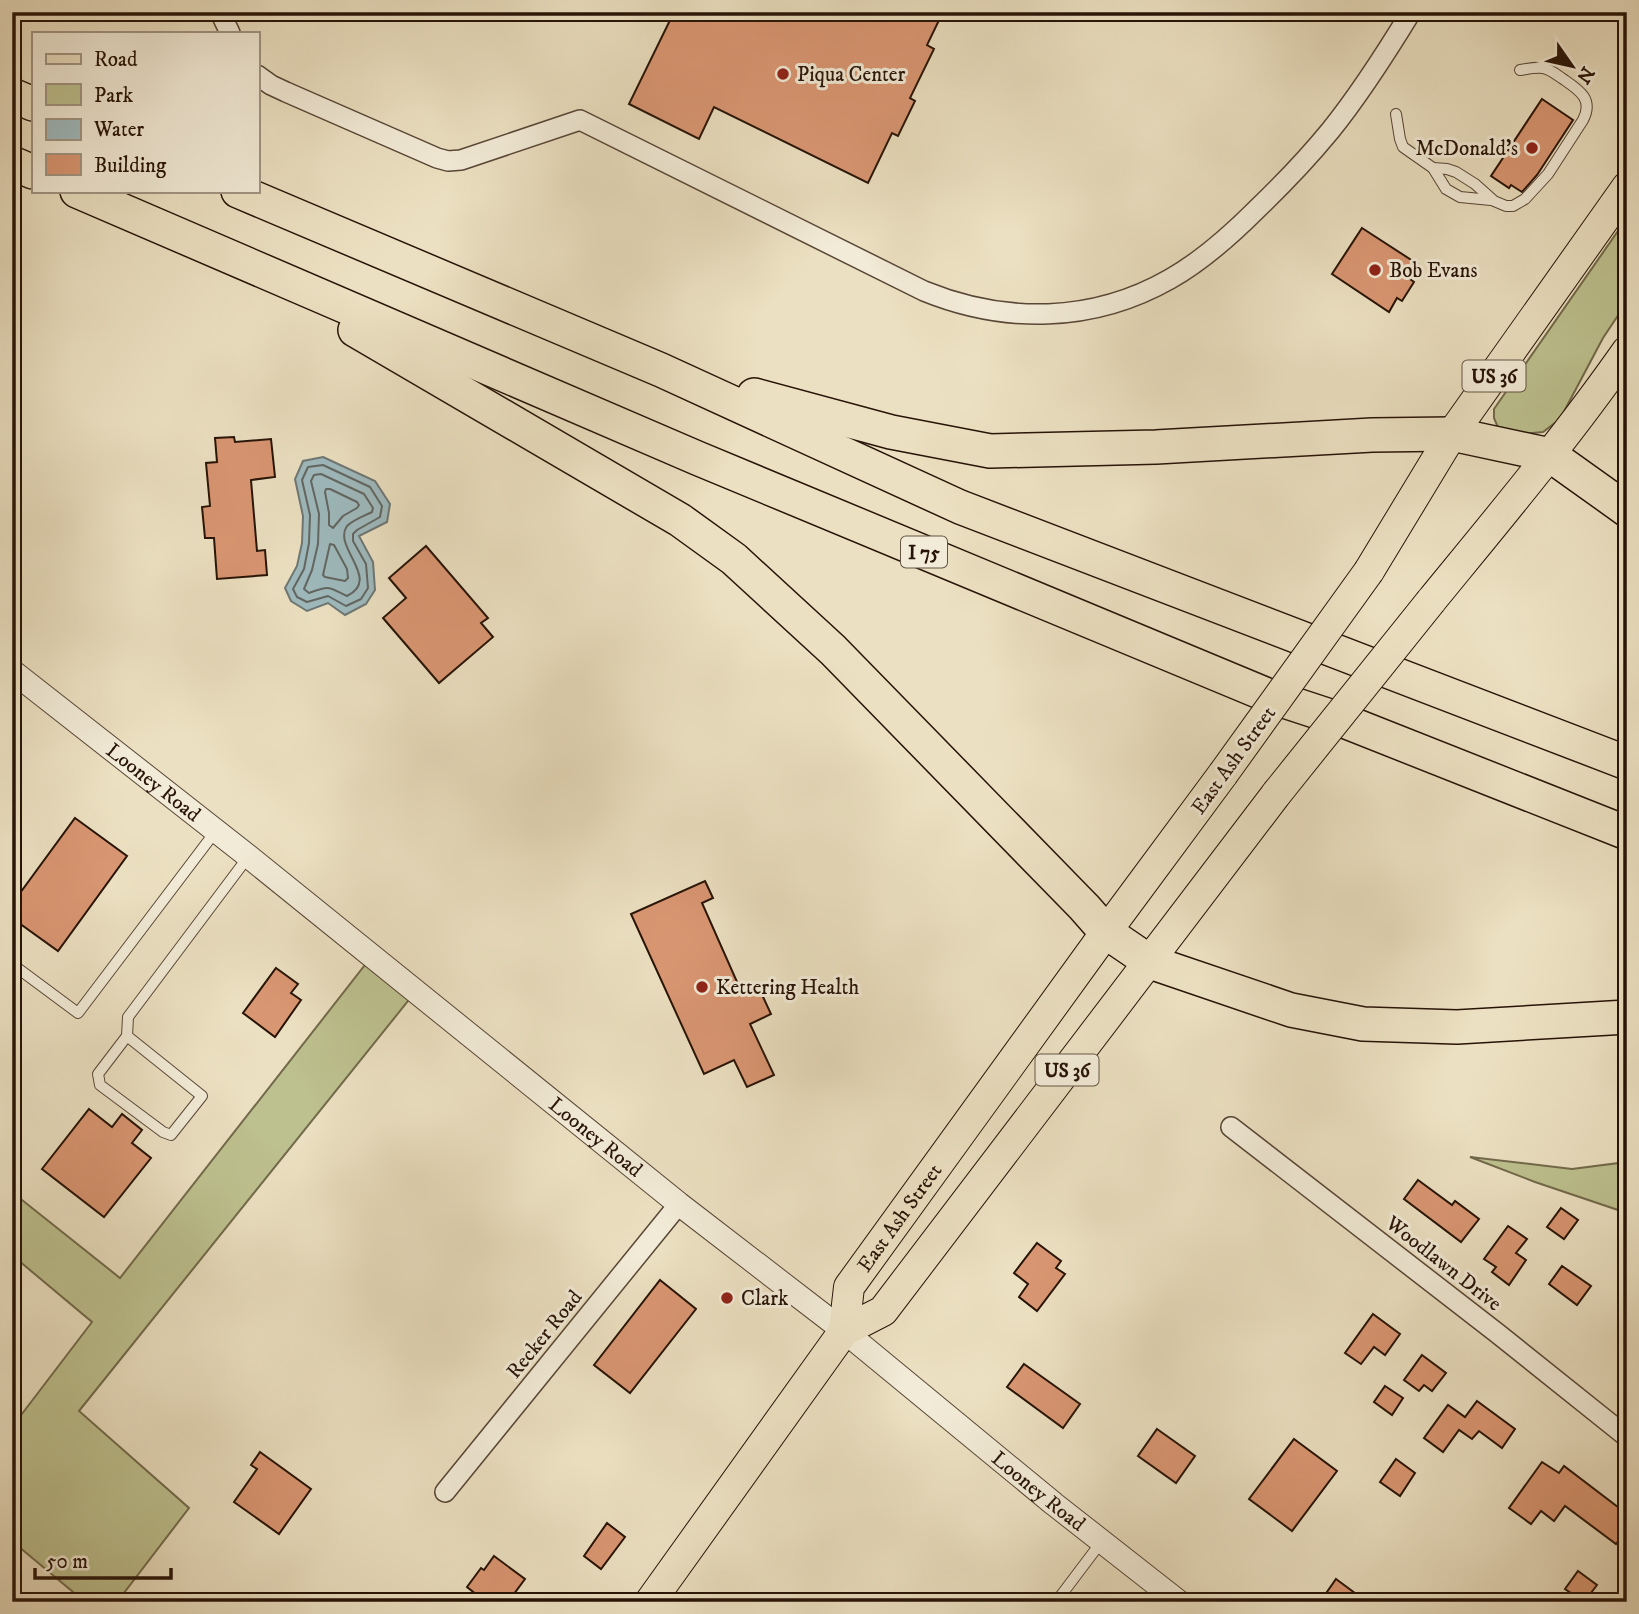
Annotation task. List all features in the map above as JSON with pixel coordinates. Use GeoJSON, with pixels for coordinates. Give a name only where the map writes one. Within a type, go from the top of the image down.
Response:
{"type":"FeatureCollection","features":[{"type":"Feature","properties":{"kind":"highway"},"geometry":{"type":"LineString","coordinates":[[12,95],[32,104]]}},
{"type":"Feature","properties":{"kind":"highway"},"geometry":{"type":"LineString","coordinates":[[12,163],[32,172]]}},
{"type":"Feature","properties":{"kind":"highway","name":"I 75"},"geometry":{"type":"LineString","coordinates":[[79,192],[696,458],[1259,691],[1339,719],[1627,833]]}},
{"type":"Feature","properties":{"kind":"highway"},"geometry":{"type":"LineString","coordinates":[[240,192],[661,370],[960,507],[1627,763]]}},
{"type":"Feature","properties":{"kind":"highway"},"geometry":{"type":"LineString","coordinates":[[228,256],[680,520],[734,559],[833,650],[1106,932],[1150,962],[1291,1010],[1363,1024],[1457,1027],[1627,1017]]}},
{"type":"Feature","properties":{"kind":"highway"},"geometry":{"type":"LineString","coordinates":[[661,370],[891,432],[990,451],[1156,447],[1372,435],[1452,434],[1550,455],[1627,510]]}},
{"type":"Feature","properties":{"kind":"main road","name":"East Ash Street"},"geometry":{"type":"LineString","coordinates":[[844,1331],[849,1287],[1369,571],[1452,434],[1627,187]]}},
{"type":"Feature","properties":{"kind":"main road","name":"East Ash Street"},"geometry":{"type":"LineString","coordinates":[[650,1602],[844,1331],[883,1311],[1277,793],[1550,455],[1627,351]]}},
{"type":"Feature","properties":{"kind":"street"},"geometry":{"type":"LineString","coordinates":[[220,12],[230,32]]}},
{"type":"Feature","properties":{"kind":"street"},"geometry":{"type":"LineString","coordinates":[[259,76],[286,92],[448,161],[461,160],[580,120],[924,291],[950,301],[992,311],[1045,314],[1095,308],[1137,295],[1170,279],[1211,250],[1269,198],[1312,153],[1360,91],[1411,12]]}},
{"type":"Feature","properties":{"kind":"street","name":"Looney Road"},"geometry":{"type":"LineString","coordinates":[[12,671],[248,856],[679,1204],[844,1331],[1054,1504],[1180,1602]]}},
{"type":"Feature","properties":{"kind":"street","name":"Woodlawn Drive"},"geometry":{"type":"LineString","coordinates":[[1231,1127],[1627,1437]]}},
{"type":"Feature","properties":{"kind":"street","name":"Recker Road"},"geometry":{"type":"LineString","coordinates":[[445,1492],[679,1204]]}},
{"type":"Feature","properties":{"kind":"lane"},"geometry":{"type":"LineString","coordinates":[[1396,114],[1404,147],[1433,168],[1442,185],[1455,195],[1509,206],[1517,204],[1548,174],[1587,111],[1586,101],[1580,92],[1552,72],[1539,67],[1520,70]]}},
{"type":"Feature","properties":{"kind":"lane"},"geometry":{"type":"LineString","coordinates":[[1433,168],[1456,172],[1494,201]]}},
{"type":"Feature","properties":{"kind":"lane"},"geometry":{"type":"LineString","coordinates":[[16,967],[78,1013],[216,831]]}},
{"type":"Feature","properties":{"kind":"lane"},"geometry":{"type":"LineString","coordinates":[[127,1036],[202,1096],[171,1135],[163,1132],[100,1085],[98,1074],[127,1036],[128,1017],[248,856]]}},
{"type":"Feature","properties":{"kind":"lane"},"geometry":{"type":"LineString","coordinates":[[1056,1602],[1102,1541]]}},
{"type":"Feature","properties":{"kind":"green space"},"geometry":{"type":"Polygon","coordinates":[[[1627,218],[1627,302],[1603,338],[1560,419],[1543,432],[1522,434],[1499,430],[1494,409],[1627,218]]]}},
{"type":"Feature","properties":{"kind":"green space"},"geometry":{"type":"Polygon","coordinates":[[[372,956],[416,991],[79,1411],[189,1508],[117,1602],[85,1602],[12,1541],[12,1427],[92,1322],[12,1255],[12,1192],[120,1278],[372,956]]]}},
{"type":"Feature","properties":{"kind":"green space"},"geometry":{"type":"Polygon","coordinates":[[[1470,1157],[1572,1169],[1627,1162],[1627,1213],[1535,1182],[1470,1157]]]}},
{"type":"Feature","properties":{"kind":"water"},"geometry":{"type":"Polygon","coordinates":[[[323,457],[375,481],[390,504],[387,522],[359,536],[373,562],[375,590],[366,604],[345,615],[328,603],[307,611],[291,601],[285,588],[297,566],[302,543],[303,516],[295,479],[303,461],[323,457]]]}},
{"type":"Feature","properties":{"kind":"building","name":"Piqua Center"},"geometry":{"type":"Polygon","coordinates":[[[674,12],[943,12],[927,45],[934,49],[910,98],[915,101],[898,136],[892,133],[868,183],[714,107],[699,139],[629,104],[674,12]]]}},
{"type":"Feature","properties":{"kind":"building","name":"McDonald's"},"geometry":{"type":"Polygon","coordinates":[[[1542,99],[1573,120],[1537,175],[1522,192],[1511,185],[1509,188],[1491,176],[1542,99]]]}},
{"type":"Feature","properties":{"kind":"building","name":"Bob Evans"},"geometry":{"type":"Polygon","coordinates":[[[1362,228],[1419,265],[1410,279],[1414,282],[1402,301],[1397,298],[1389,312],[1332,274],[1362,228]]]}},
{"type":"Feature","properties":{"kind":"building"},"geometry":{"type":"Polygon","coordinates":[[[234,437],[235,442],[271,439],[275,477],[251,480],[257,551],[265,550],[267,575],[217,579],[214,538],[205,538],[202,507],[210,506],[206,463],[217,462],[215,438],[234,437]]]}},
{"type":"Feature","properties":{"kind":"building"},"geometry":{"type":"Polygon","coordinates":[[[426,546],[488,618],[481,623],[493,637],[439,683],[383,618],[406,598],[389,578],[426,546]]]}},
{"type":"Feature","properties":{"kind":"building"},"geometry":{"type":"Polygon","coordinates":[[[75,818],[127,856],[58,951],[12,918],[12,904],[75,818]]]}},
{"type":"Feature","properties":{"kind":"building","name":"Kettering Health"},"geometry":{"type":"Polygon","coordinates":[[[705,881],[713,898],[702,903],[741,991],[757,984],[771,1014],[750,1024],[774,1075],[747,1087],[734,1060],[704,1074],[631,914],[705,881]]]}},
{"type":"Feature","properties":{"kind":"building"},"geometry":{"type":"Polygon","coordinates":[[[276,968],[298,984],[291,993],[301,1000],[275,1037],[243,1013],[276,968]]]}},
{"type":"Feature","properties":{"kind":"building"},"geometry":{"type":"Polygon","coordinates":[[[89,1109],[112,1127],[122,1114],[142,1130],[132,1143],[151,1158],[104,1217],[42,1169],[89,1109]]]}},
{"type":"Feature","properties":{"kind":"building"},"geometry":{"type":"Polygon","coordinates":[[[1418,1180],[1452,1205],[1455,1201],[1479,1219],[1461,1242],[1404,1199],[1418,1180]]]}},
{"type":"Feature","properties":{"kind":"building"},"geometry":{"type":"Polygon","coordinates":[[[1561,1208],[1578,1220],[1564,1239],[1547,1227],[1561,1208]]]}},
{"type":"Feature","properties":{"kind":"building"},"geometry":{"type":"Polygon","coordinates":[[[1508,1226],[1527,1239],[1516,1253],[1526,1260],[1509,1285],[1492,1272],[1496,1267],[1484,1259],[1508,1226]]]}},
{"type":"Feature","properties":{"kind":"building"},"geometry":{"type":"Polygon","coordinates":[[[1037,1243],[1061,1261],[1056,1268],[1065,1274],[1037,1311],[1019,1297],[1028,1284],[1014,1273],[1037,1243]]]}},
{"type":"Feature","properties":{"kind":"building"},"geometry":{"type":"Polygon","coordinates":[[[1562,1266],[1591,1286],[1577,1305],[1549,1284],[1562,1266]]]}},
{"type":"Feature","properties":{"kind":"building"},"geometry":{"type":"Polygon","coordinates":[[[660,1280],[696,1309],[630,1393],[594,1365],[660,1280]]]}},
{"type":"Feature","properties":{"kind":"building"},"geometry":{"type":"Polygon","coordinates":[[[1373,1314],[1400,1334],[1385,1355],[1374,1347],[1361,1364],[1345,1353],[1373,1314]]]}},
{"type":"Feature","properties":{"kind":"building"},"geometry":{"type":"Polygon","coordinates":[[[1422,1355],[1446,1373],[1432,1391],[1424,1385],[1419,1391],[1404,1380],[1422,1355]]]}},
{"type":"Feature","properties":{"kind":"building"},"geometry":{"type":"Polygon","coordinates":[[[1024,1364],[1080,1404],[1063,1428],[1007,1387],[1024,1364]]]}},
{"type":"Feature","properties":{"kind":"building"},"geometry":{"type":"Polygon","coordinates":[[[1385,1386],[1403,1398],[1392,1415],[1374,1402],[1385,1386]]]}},
{"type":"Feature","properties":{"kind":"building"},"geometry":{"type":"Polygon","coordinates":[[[1477,1401],[1515,1429],[1502,1448],[1479,1431],[1472,1439],[1459,1430],[1443,1452],[1424,1438],[1448,1405],[1465,1417],[1477,1401]]]}},
{"type":"Feature","properties":{"kind":"building"},"geometry":{"type":"Polygon","coordinates":[[[1157,1429],[1195,1456],[1176,1483],[1138,1456],[1157,1429]]]}},
{"type":"Feature","properties":{"kind":"building"},"geometry":{"type":"Polygon","coordinates":[[[1294,1439],[1337,1471],[1292,1531],[1249,1499],[1294,1439]]]}},
{"type":"Feature","properties":{"kind":"building"},"geometry":{"type":"Polygon","coordinates":[[[260,1452],[311,1489],[279,1534],[234,1502],[257,1469],[251,1465],[260,1452]]]}},
{"type":"Feature","properties":{"kind":"building"},"geometry":{"type":"Polygon","coordinates":[[[1396,1459],[1415,1473],[1400,1496],[1380,1482],[1396,1459]]]}},
{"type":"Feature","properties":{"kind":"building"},"geometry":{"type":"Polygon","coordinates":[[[1542,1462],[1559,1473],[1564,1466],[1627,1514],[1627,1529],[1616,1544],[1565,1506],[1554,1521],[1541,1511],[1531,1524],[1509,1508],[1542,1462]]]}},
{"type":"Feature","properties":{"kind":"building"},"geometry":{"type":"Polygon","coordinates":[[[607,1523],[625,1537],[601,1569],[584,1556],[607,1523]]]}},
{"type":"Feature","properties":{"kind":"building"},"geometry":{"type":"Polygon","coordinates":[[[494,1556],[525,1579],[508,1602],[486,1602],[467,1587],[494,1556]]]}},
{"type":"Feature","properties":{"kind":"building"},"geometry":{"type":"Polygon","coordinates":[[[1578,1571],[1597,1585],[1584,1602],[1565,1589],[1578,1571]]]}},
{"type":"Feature","properties":{"kind":"building"},"geometry":{"type":"Polygon","coordinates":[[[1336,1579],[1367,1602],[1320,1602],[1336,1579]]]}},
{"type":"Feature","properties":{"kind":"place","name":"Piqua Center"},"geometry":{"type":"Point","coordinates":[783,74]}},
{"type":"Feature","properties":{"kind":"place","name":"McDonald's"},"geometry":{"type":"Point","coordinates":[1532,148]}},
{"type":"Feature","properties":{"kind":"place","name":"Bob Evans"},"geometry":{"type":"Point","coordinates":[1375,270]}},
{"type":"Feature","properties":{"kind":"place","name":"Kettering Health"},"geometry":{"type":"Point","coordinates":[702,987]}},
{"type":"Feature","properties":{"kind":"place","name":"Clark"},"geometry":{"type":"Point","coordinates":[727,1298]}}]}
